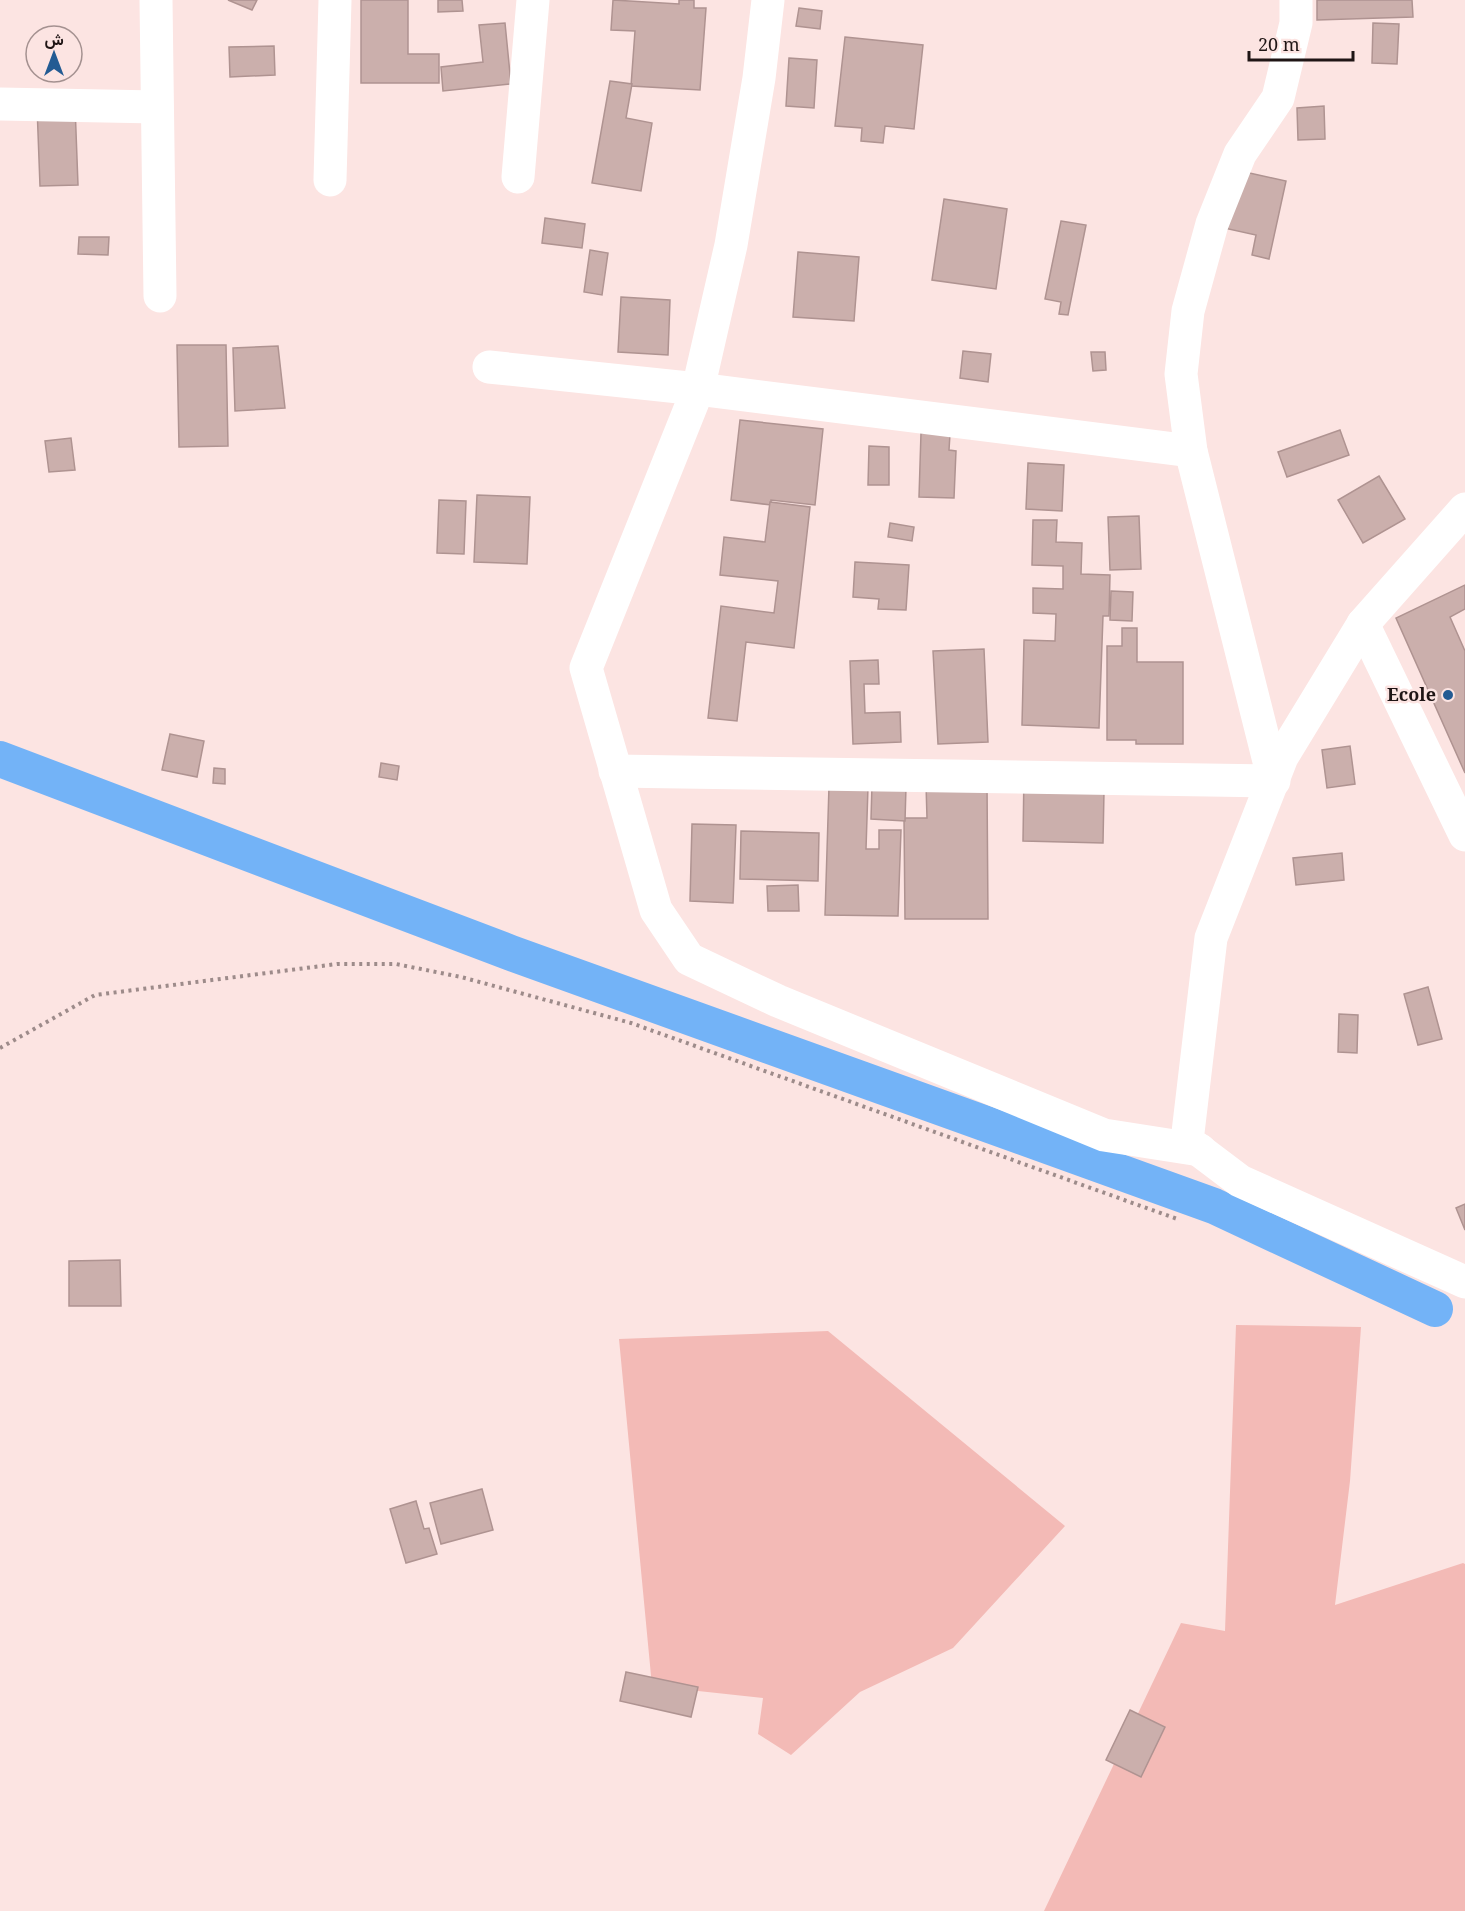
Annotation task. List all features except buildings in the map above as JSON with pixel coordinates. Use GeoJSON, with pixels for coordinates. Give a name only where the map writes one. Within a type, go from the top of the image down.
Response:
{"type":"FeatureCollection","features":[{"type":"Feature","properties":{"kind":"street"},"geometry":{"type":"LineString","coordinates":[[156,0],[160,296]]}},
{"type":"Feature","properties":{"kind":"street"},"geometry":{"type":"LineString","coordinates":[[330,180],[335,0]]}},
{"type":"Feature","properties":{"kind":"street"},"geometry":{"type":"LineString","coordinates":[[518,177],[533,0]]}},
{"type":"Feature","properties":{"kind":"street"},"geometry":{"type":"LineString","coordinates":[[768,0],[759,78],[731,245],[698,389],[586,668],[656,910],[689,959],[778,1001],[1104,1135],[1200,1150]]}},
{"type":"Feature","properties":{"kind":"street"},"geometry":{"type":"LineString","coordinates":[[1274,781],[1191,450],[1181,374],[1188,311],[1212,224],[1240,154],[1278,98],[1296,23],[1296,0]]}},
{"type":"Feature","properties":{"kind":"street"},"geometry":{"type":"LineString","coordinates":[[0,104],[157,107]]}},
{"type":"Feature","properties":{"kind":"street"},"geometry":{"type":"LineString","coordinates":[[489,367],[698,389],[1191,450]]}},
{"type":"Feature","properties":{"kind":"street"},"geometry":{"type":"LineString","coordinates":[[1465,509],[1363,624],[1282,757],[1211,938],[1188,1141],[1240,1182],[1465,1282]]}},
{"type":"Feature","properties":{"kind":"street"},"geometry":{"type":"LineString","coordinates":[[1363,624],[1465,835]]}},
{"type":"Feature","properties":{"kind":"street"},"geometry":{"type":"LineString","coordinates":[[615,771],[1274,781]]}},
{"type":"Feature","properties":{"kind":"path"},"geometry":{"type":"LineString","coordinates":[[0,1048],[95,995],[337,964],[396,964],[462,976],[631,1023],[1180,1220]]}},
{"type":"Feature","properties":{"kind":"shaded area"},"geometry":{"type":"Polygon","coordinates":[[[1236,1325],[1361,1327],[1350,1481],[1335,1605],[1465,1564],[1465,1911],[1044,1911],[1181,1623],[1225,1631],[1236,1325]]]}},
{"type":"Feature","properties":{"kind":"shaded area"},"geometry":{"type":"Polygon","coordinates":[[[828,1331],[1065,1526],[953,1648],[860,1692],[791,1755],[758,1734],[763,1698],[652,1686],[619,1339],[828,1331]]]}},
{"type":"Feature","properties":{"kind":"waterway"},"geometry":{"type":"LineString","coordinates":[[0,759],[511,953],[1214,1206],[1435,1309]]}},
{"type":"Feature","properties":{"kind":"place","name":"Ecole"},"geometry":{"type":"Point","coordinates":[1448,695]}}]}
